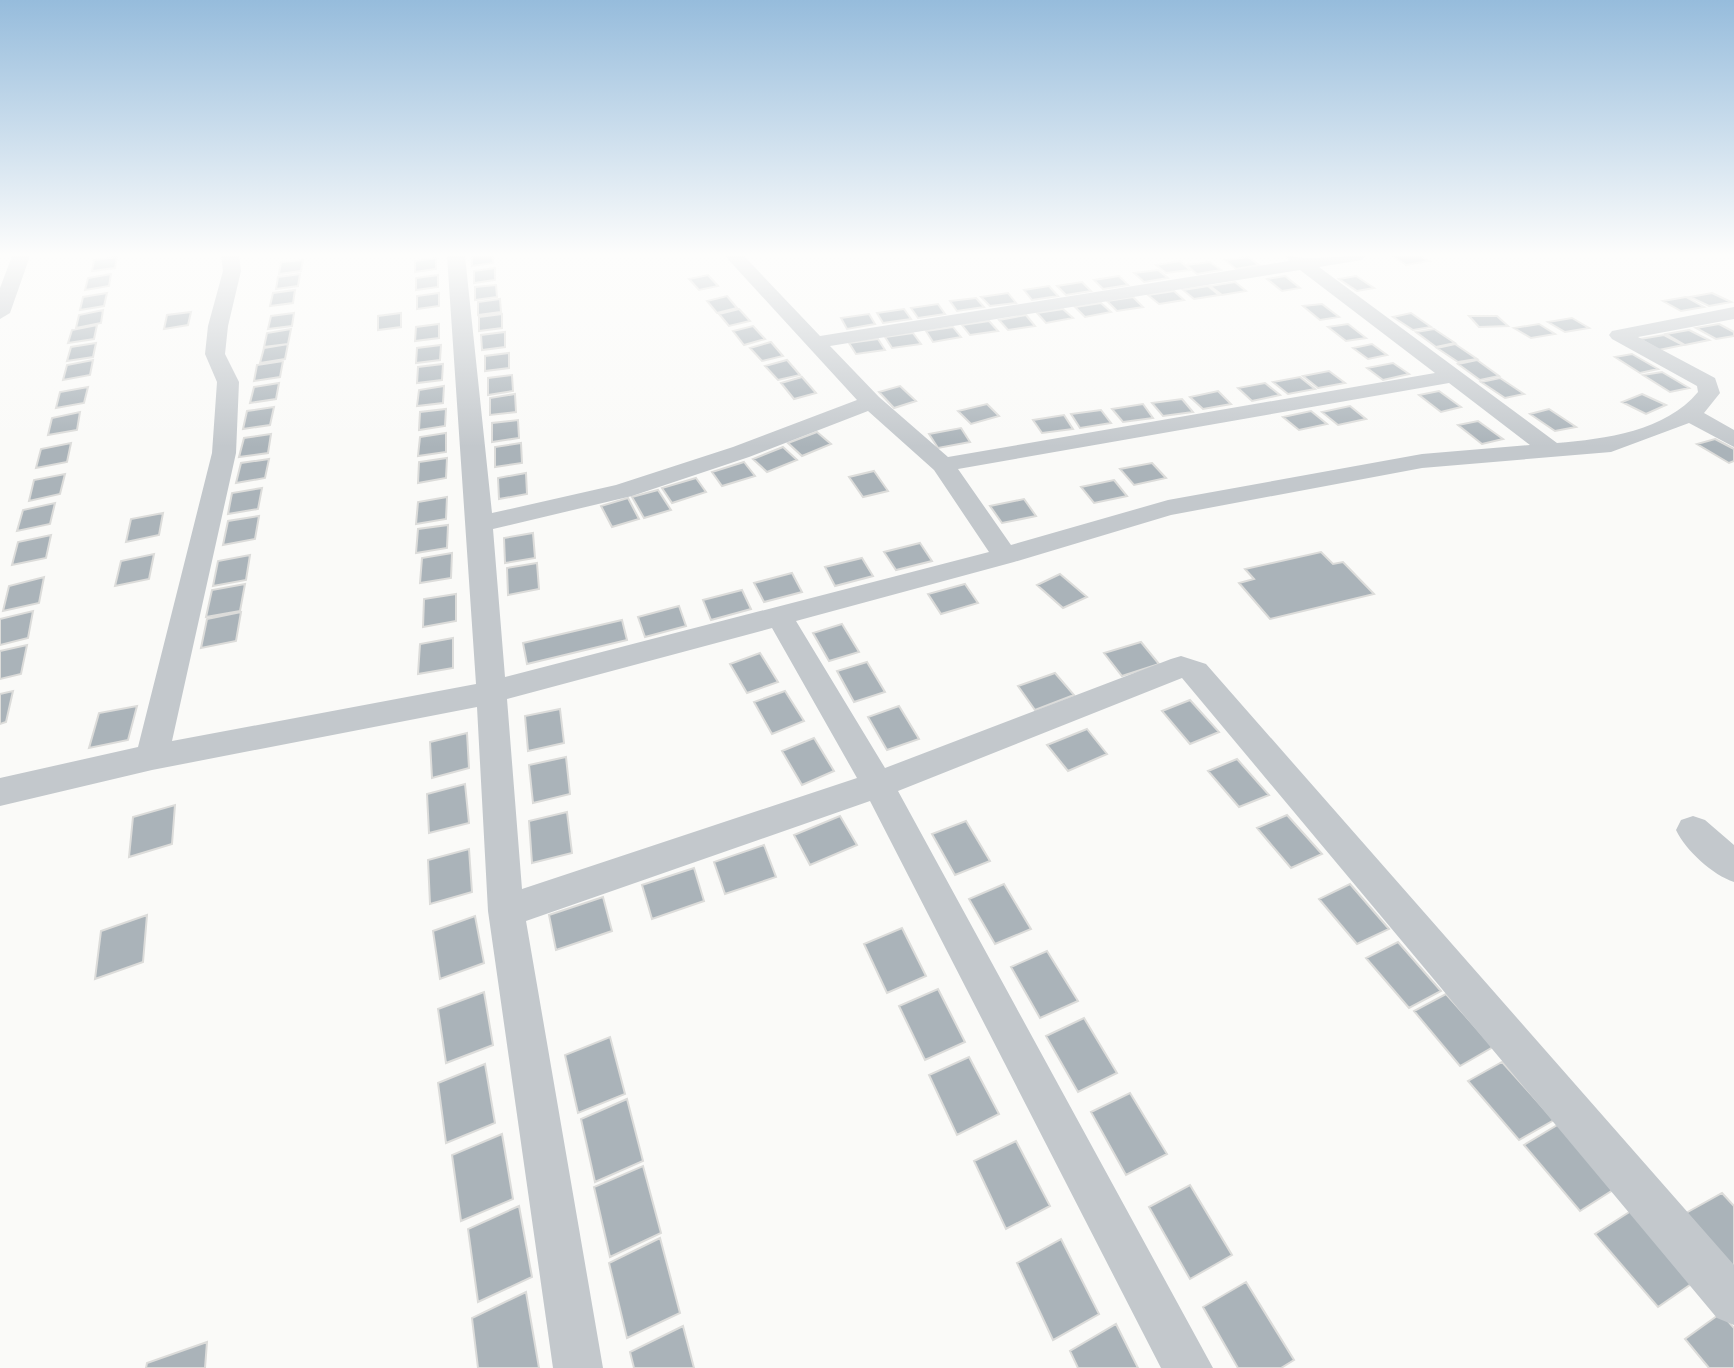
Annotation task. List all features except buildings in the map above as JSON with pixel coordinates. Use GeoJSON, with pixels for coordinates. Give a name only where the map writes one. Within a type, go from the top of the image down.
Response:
{"type":"FeatureCollection","features":[{"type":"Feature","properties":{"kind":"street"},"geometry":{"type":"LineString","coordinates":[[152,757],[224,453],[228,382],[215,354],[220,320]]}},
{"type":"Feature","properties":{"kind":"street"},"geometry":{"type":"LineString","coordinates":[[462,320],[480,524],[506,911],[561,1278],[578,1368]]}},
{"type":"Feature","properties":{"kind":"street"},"geometry":{"type":"LineString","coordinates":[[793,320],[871,402],[943,465],[1005,556]]}},
{"type":"Feature","properties":{"kind":"street"},"geometry":{"type":"LineString","coordinates":[[814,343],[949,320]]}},
{"type":"Feature","properties":{"kind":"street"},"geometry":{"type":"LineString","coordinates":[[1377,320],[1553,451]]}},
{"type":"Feature","properties":{"kind":"street"},"geometry":{"type":"LineString","coordinates":[[0,792],[152,757],[489,693],[1005,556],[1168,508],[1422,461],[1611,445],[1691,415],[1709,393],[1707,383],[1619,335],[1709,320]]}},
{"type":"Feature","properties":{"kind":"street"},"geometry":{"type":"LineString","coordinates":[[943,465],[1452,376]]}},
{"type":"Feature","properties":{"kind":"street"},"geometry":{"type":"LineString","coordinates":[[480,524],[623,491],[741,452],[871,402]]}},
{"type":"Feature","properties":{"kind":"street"},"geometry":{"type":"LineString","coordinates":[[1691,415],[1734,440]]}},
{"type":"Feature","properties":{"kind":"street"},"geometry":{"type":"LineString","coordinates":[[779,616],[878,785],[1188,1368]]}},
{"type":"Feature","properties":{"kind":"street"},"geometry":{"type":"LineString","coordinates":[[506,911],[878,785],[1181,667],[1196,672],[1734,1301]]}},
{"type":"Feature","properties":{"kind":"street"},"geometry":{"type":"LineString","coordinates":[[1693,830],[1734,867]]}}]}
